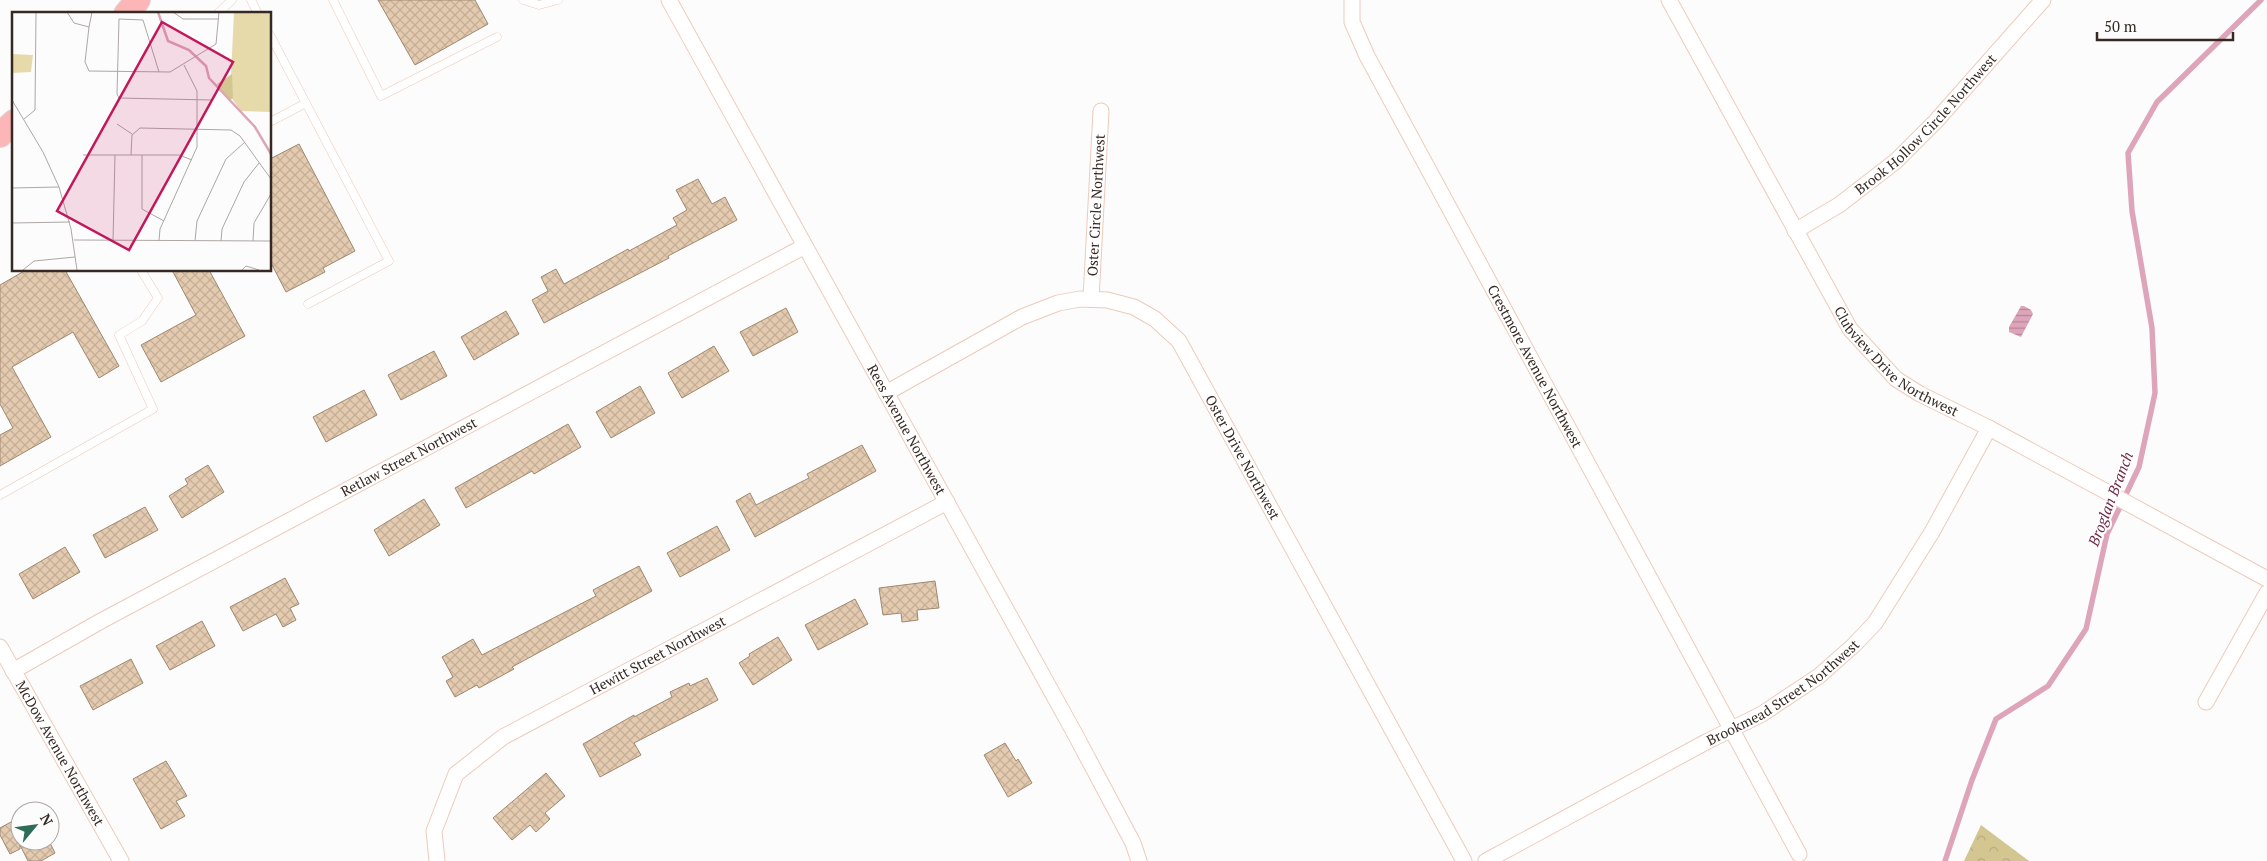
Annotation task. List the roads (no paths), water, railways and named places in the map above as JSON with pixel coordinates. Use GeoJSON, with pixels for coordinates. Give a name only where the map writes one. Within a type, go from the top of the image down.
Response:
{"type":"FeatureCollection","features":[{"type":"Feature","properties":{"kind":"main road"},"geometry":{"type":"LineString","coordinates":[[0,135],[12,124]]}},
{"type":"Feature","properties":{"kind":"street","name":"Rees Avenue Northwest"},"geometry":{"type":"LineString","coordinates":[[670,0],[1133,843],[1139,861]]}},
{"type":"Feature","properties":{"kind":"street","name":"Crestmore Avenue Northwest"},"geometry":{"type":"LineString","coordinates":[[1352,0],[1352,22],[1367,56],[1799,854]]}},
{"type":"Feature","properties":{"kind":"street","name":"Clubview Drive Northwest"},"geometry":{"type":"LineString","coordinates":[[1669,0],[1850,329],[1896,379],[1920,394],[1989,428],[2267,578]]}},
{"type":"Feature","properties":{"kind":"street","name":"Brook Hollow Circle Northwest"},"geometry":{"type":"LineString","coordinates":[[1795,231],[1839,205],[1896,161],[1936,121],[2043,0]]}},
{"type":"Feature","properties":{"kind":"street","name":"Oster Circle Northwest"},"geometry":{"type":"LineString","coordinates":[[1091,299],[1101,111]]}},
{"type":"Feature","properties":{"kind":"street","name":"Retlaw Street Northwest"},"geometry":{"type":"LineString","coordinates":[[13,671],[118,612],[805,246]]}},
{"type":"Feature","properties":{"kind":"street","name":"Oster Drive Northwest"},"geometry":{"type":"LineString","coordinates":[[886,392],[1022,317],[1058,303],[1080,298],[1107,300],[1134,307],[1155,319],[1179,341],[1464,861]]}},
{"type":"Feature","properties":{"kind":"street","name":"Brookmead Street Northwest"},"geometry":{"type":"LineString","coordinates":[[1486,861],[1791,696],[1819,676],[1854,646],[1875,623],[1932,532],[1989,428]]}},
{"type":"Feature","properties":{"kind":"street","name":"Hewitt Street Northwest"},"geometry":{"type":"LineString","coordinates":[[437,861],[434,831],[456,774],[502,737],[947,502]]}},
{"type":"Feature","properties":{"kind":"street"},"geometry":{"type":"LineString","coordinates":[[2206,702],[2267,593]]}},
{"type":"Feature","properties":{"kind":"street","name":"McDow Avenue Northwest"},"geometry":{"type":"LineString","coordinates":[[0,647],[120,861]]}},
{"type":"Feature","properties":{"kind":"lane"},"geometry":{"type":"LineString","coordinates":[[219,12],[232,0]]}},
{"type":"Feature","properties":{"kind":"lane"},"geometry":{"type":"LineString","coordinates":[[251,0],[257,12]]}},
{"type":"Feature","properties":{"kind":"lane"},"geometry":{"type":"LineString","coordinates":[[333,0],[381,96],[497,37]]}},
{"type":"Feature","properties":{"kind":"lane"},"geometry":{"type":"LineString","coordinates":[[523,0],[539,5],[558,0]]}},
{"type":"Feature","properties":{"kind":"lane"},"geometry":{"type":"LineString","coordinates":[[271,37],[389,261],[308,304]]}},
{"type":"Feature","properties":{"kind":"lane"},"geometry":{"type":"LineString","coordinates":[[271,121],[306,103]]}},
{"type":"Feature","properties":{"kind":"lane"},"geometry":{"type":"LineString","coordinates":[[0,494],[153,409],[120,335],[142,321],[158,298],[142,271]]}},
{"type":"Feature","properties":{"kind":"waterway","name":"Broglan Branch"},"geometry":{"type":"LineString","coordinates":[[1945,861],[1972,780],[1996,719],[2048,686],[2086,629],[2107,534],[2139,467],[2155,393],[2152,328],[2132,211],[2128,153],[2157,102],[2261,0]]}}]}
